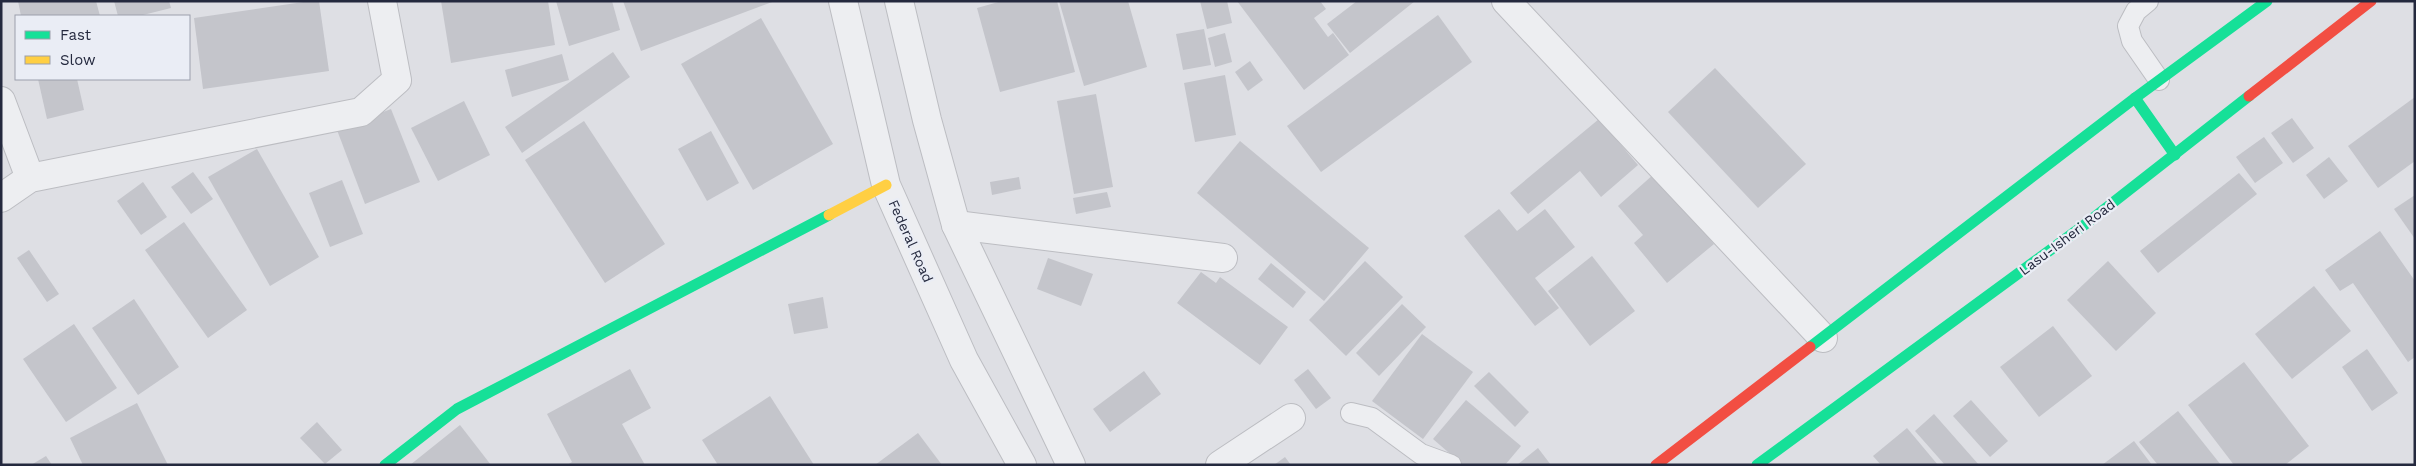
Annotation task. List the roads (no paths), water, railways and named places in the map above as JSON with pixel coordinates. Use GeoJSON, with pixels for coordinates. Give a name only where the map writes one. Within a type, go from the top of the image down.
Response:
{"type":"FeatureCollection","features":[{"type":"Feature","properties":{"kind":"main road","name":"Lasu-Isheri Road"},"geometry":{"type":"LineString","coordinates":[[1765,462],[2083,226],[2371,1]]}},
{"type":"Feature","properties":{"kind":"main road"},"geometry":{"type":"LineString","coordinates":[[1656,465],[2255,5]]}},
{"type":"Feature","properties":{"kind":"main road"},"geometry":{"type":"LineString","coordinates":[[2135,98],[2175,155]]}},
{"type":"Feature","properties":{"kind":"main road"},"geometry":{"type":"LineString","coordinates":[[385,465],[457,409],[886,185]]}},
{"type":"Feature","properties":{"kind":"street"},"geometry":{"type":"LineString","coordinates":[[1,198],[30,178],[361,112],[397,80],[382,1]]}},
{"type":"Feature","properties":{"kind":"street","name":"Federal Road"},"geometry":{"type":"LineString","coordinates":[[843,1],[886,185],[964,360],[1022,465]]}},
{"type":"Feature","properties":{"kind":"street"},"geometry":{"type":"LineString","coordinates":[[900,1],[927,120],[956,226],[1071,465]]}},
{"type":"Feature","properties":{"kind":"street"},"geometry":{"type":"LineString","coordinates":[[1506,1],[1823,338]]}},
{"type":"Feature","properties":{"kind":"street"},"geometry":{"type":"LineString","coordinates":[[1,101],[30,178]]}},
{"type":"Feature","properties":{"kind":"street"},"geometry":{"type":"LineString","coordinates":[[956,226],[1223,258]]}},
{"type":"Feature","properties":{"kind":"street"},"geometry":{"type":"LineString","coordinates":[[1220,465],[1291,418]]}},
{"type":"Feature","properties":{"kind":"lane"},"geometry":{"type":"LineString","coordinates":[[2148,1],[2136,11],[2128,26],[2132,41],[2159,80]]}},
{"type":"Feature","properties":{"kind":"lane"},"geometry":{"type":"LineString","coordinates":[[1351,413],[1372,418],[1421,454],[1451,465]]}}]}
